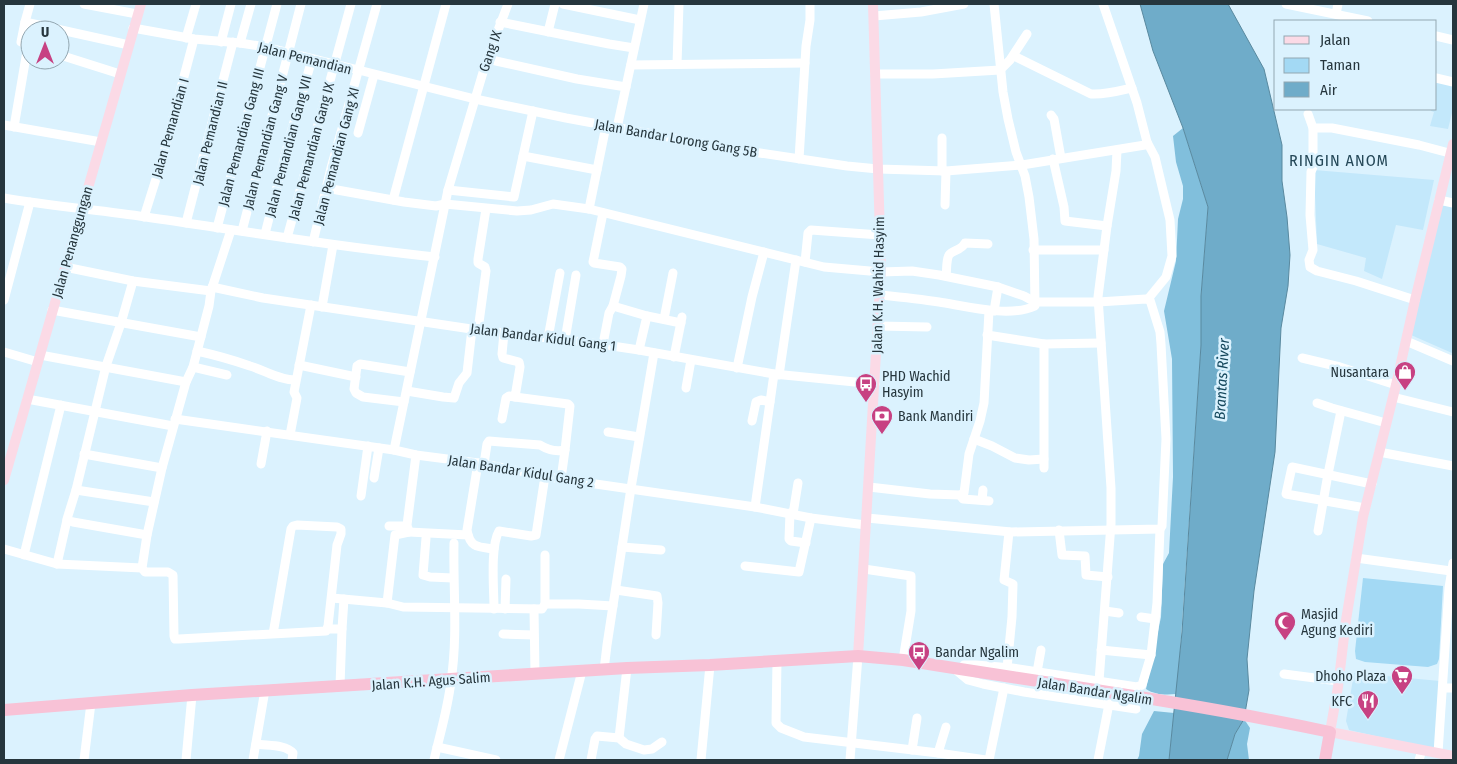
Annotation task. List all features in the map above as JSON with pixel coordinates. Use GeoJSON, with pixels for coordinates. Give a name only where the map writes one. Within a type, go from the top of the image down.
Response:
{"type":"FeatureCollection","features":[{"type":"Feature","properties":{"kind":"highway","name":"Jalan Bandar Ngalim"},"geometry":{"type":"LineString","coordinates":[[858,656],[903,660],[954,668],[1134,703],[1268,720],[1330,732]]}},
{"type":"Feature","properties":{"kind":"highway","name":"Jalan K.H. Agus Salim"},"geometry":{"type":"LineString","coordinates":[[4,710],[192,694],[452,680],[627,668],[710,666],[858,656]]}},
{"type":"Feature","properties":{"kind":"highway"},"geometry":{"type":"LineString","coordinates":[[1325,760],[1330,732]]}},
{"type":"Feature","properties":{"kind":"main road","name":"Jalan K.H. Wahid Hasyim"},"geometry":{"type":"LineString","coordinates":[[858,656],[881,295],[873,4]]}},
{"type":"Feature","properties":{"kind":"main road","name":"Jalan Penanggungan"},"geometry":{"type":"LineString","coordinates":[[4,480],[139,9]]}},
{"type":"Feature","properties":{"kind":"main road"},"geometry":{"type":"LineString","coordinates":[[1452,151],[1365,508],[1330,732],[1420,755],[1438,753],[1453,756]]}},
{"type":"Feature","properties":{"kind":"street"},"geometry":{"type":"LineString","coordinates":[[26,20],[30,4]]}},
{"type":"Feature","properties":{"kind":"street"},"geometry":{"type":"LineString","coordinates":[[84,4],[139,9]]}},
{"type":"Feature","properties":{"kind":"street","name":"Jalan Pemandian I"},"geometry":{"type":"LineString","coordinates":[[144,217],[161,163],[196,4]]}},
{"type":"Feature","properties":{"kind":"street"},"geometry":{"type":"LineString","coordinates":[[221,42],[231,4]]}},
{"type":"Feature","properties":{"kind":"street","name":"Jalan Pemandian II"},"geometry":{"type":"LineString","coordinates":[[186,223],[236,42],[251,4]]}},
{"type":"Feature","properties":{"kind":"street","name":"Jalan Pemandian Gang III"},"geometry":{"type":"LineString","coordinates":[[217,228],[277,4]]}},
{"type":"Feature","properties":{"kind":"street","name":"Jalan Pemandian Gang V"},"geometry":{"type":"LineString","coordinates":[[242,231],[301,4]]}},
{"type":"Feature","properties":{"kind":"street","name":"Jalan Pemandian Gang IX"},"geometry":{"type":"LineString","coordinates":[[287,238],[351,4]]}},
{"type":"Feature","properties":{"kind":"street","name":"Jalan Pemandian Gang XI"},"geometry":{"type":"LineString","coordinates":[[313,242],[326,188],[378,4]]}},
{"type":"Feature","properties":{"kind":"street"},"geometry":{"type":"LineString","coordinates":[[393,200],[446,4]]}},
{"type":"Feature","properties":{"kind":"street","name":"Gang IX"},"geometry":{"type":"LineString","coordinates":[[394,450],[448,190],[487,59],[508,4]]}},
{"type":"Feature","properties":{"kind":"street"},"geometry":{"type":"LineString","coordinates":[[548,32],[555,4]]}},
{"type":"Feature","properties":{"kind":"street"},"geometry":{"type":"LineString","coordinates":[[563,4],[640,20]]}},
{"type":"Feature","properties":{"kind":"street"},"geometry":{"type":"LineString","coordinates":[[617,128],[644,4]]}},
{"type":"Feature","properties":{"kind":"street"},"geometry":{"type":"LineString","coordinates":[[677,64],[679,4]]}},
{"type":"Feature","properties":{"kind":"street"},"geometry":{"type":"LineString","coordinates":[[799,159],[810,4]]}},
{"type":"Feature","properties":{"kind":"street"},"geometry":{"type":"LineString","coordinates":[[874,16],[921,12],[964,4]]}},
{"type":"Feature","properties":{"kind":"street"},"geometry":{"type":"LineString","coordinates":[[881,295],[991,311],[1020,310],[1034,307],[1034,239],[1029,197],[1022,165],[1011,134],[1003,92],[994,4]]}},
{"type":"Feature","properties":{"kind":"street"},"geometry":{"type":"LineString","coordinates":[[326,188],[436,206],[445,204],[486,209],[531,210],[552,204],[589,209],[801,261],[840,269],[912,272],[946,276],[998,287],[1035,302],[1098,302],[1148,299],[1166,277],[1172,256],[1170,220],[1155,157],[1147,142],[1137,103],[1103,4]]}},
{"type":"Feature","properties":{"kind":"street"},"geometry":{"type":"LineString","coordinates":[[1286,4],[1324,17],[1336,14],[1363,20]]}},
{"type":"Feature","properties":{"kind":"street"},"geometry":{"type":"LineString","coordinates":[[1336,14],[1338,4]]}},
{"type":"Feature","properties":{"kind":"street"},"geometry":{"type":"LineString","coordinates":[[500,22],[634,48]]}},
{"type":"Feature","properties":{"kind":"street","name":"Jalan Pemandian"},"geometry":{"type":"LineString","coordinates":[[134,28],[190,38],[266,47],[475,99]]}},
{"type":"Feature","properties":{"kind":"street"},"geometry":{"type":"LineString","coordinates":[[70,32],[129,45]]}},
{"type":"Feature","properties":{"kind":"street"},"geometry":{"type":"LineString","coordinates":[[875,74],[932,74],[1000,70],[1014,56],[1027,34]]}},
{"type":"Feature","properties":{"kind":"street"},"geometry":{"type":"LineString","coordinates":[[1437,36],[1453,40]]}},
{"type":"Feature","properties":{"kind":"street"},"geometry":{"type":"LineString","coordinates":[[1014,56],[1091,94],[1132,88]]}},
{"type":"Feature","properties":{"kind":"street"},"geometry":{"type":"LineString","coordinates":[[70,58],[120,74]]}},
{"type":"Feature","properties":{"kind":"street","name":"Jalan Pemandian Gang VII"},"geometry":{"type":"LineString","coordinates":[[265,234],[312,59]]}},
{"type":"Feature","properties":{"kind":"street"},"geometry":{"type":"LineString","coordinates":[[487,59],[577,79],[626,87]]}},
{"type":"Feature","properties":{"kind":"street"},"geometry":{"type":"LineString","coordinates":[[631,65],[805,63]]}},
{"type":"Feature","properties":{"kind":"street"},"geometry":{"type":"LineString","coordinates":[[14,127],[25,70]]}},
{"type":"Feature","properties":{"kind":"street"},"geometry":{"type":"LineString","coordinates":[[358,133],[374,74]]}},
{"type":"Feature","properties":{"kind":"street"},"geometry":{"type":"LineString","coordinates":[[1437,78],[1453,82]]}},
{"type":"Feature","properties":{"kind":"street","name":"Jalan Bandar Lorong Gang 5B"},"geometry":{"type":"LineString","coordinates":[[475,99],[606,126],[733,149],[878,169],[944,171],[1022,165],[1117,150],[1144,145],[1147,142]]}},
{"type":"Feature","properties":{"kind":"street"},"geometry":{"type":"LineString","coordinates":[[448,190],[514,197],[533,111]]}},
{"type":"Feature","properties":{"kind":"street"},"geometry":{"type":"LineString","coordinates":[[1308,114],[1313,128],[1313,167],[1311,172],[1313,250],[1309,260],[1312,268],[1415,300]]}},
{"type":"Feature","properties":{"kind":"street"},"geometry":{"type":"LineString","coordinates":[[1051,116],[1054,119],[1065,221],[1107,226]]}},
{"type":"Feature","properties":{"kind":"street"},"geometry":{"type":"LineString","coordinates":[[4,125],[101,142]]}},
{"type":"Feature","properties":{"kind":"street"},"geometry":{"type":"LineString","coordinates":[[589,209],[606,126]]}},
{"type":"Feature","properties":{"kind":"street"},"geometry":{"type":"LineString","coordinates":[[1313,128],[1332,128],[1452,151]]}},
{"type":"Feature","properties":{"kind":"street"},"geometry":{"type":"LineString","coordinates":[[942,138],[946,205]]}},
{"type":"Feature","properties":{"kind":"street"},"geometry":{"type":"LineString","coordinates":[[1099,681],[1111,530],[1111,488],[1098,302],[1117,150]]}},
{"type":"Feature","properties":{"kind":"street"},"geometry":{"type":"LineString","coordinates":[[523,156],[597,170]]}},
{"type":"Feature","properties":{"kind":"street"},"geometry":{"type":"LineString","coordinates":[[4,198],[333,245],[435,257]]}},
{"type":"Feature","properties":{"kind":"street"},"geometry":{"type":"LineString","coordinates":[[1440,200],[1453,203]]}},
{"type":"Feature","properties":{"kind":"street"},"geometry":{"type":"LineString","coordinates":[[4,300],[7,272],[30,202]]}},
{"type":"Feature","properties":{"kind":"street"},"geometry":{"type":"LineString","coordinates":[[406,391],[454,398],[459,383],[467,372],[486,272],[485,267],[478,263],[478,259],[486,209]]}},
{"type":"Feature","properties":{"kind":"street"},"geometry":{"type":"LineString","coordinates":[[603,213],[593,262],[621,267],[622,270],[613,306],[609,313],[603,344]]}},
{"type":"Feature","properties":{"kind":"street"},"geometry":{"type":"LineString","coordinates":[[142,568],[147,535],[162,468],[186,382],[193,367],[212,289],[231,230]]}},
{"type":"Feature","properties":{"kind":"street"},"geometry":{"type":"LineString","coordinates":[[755,507],[770,402],[808,233],[811,230],[880,234]]}},
{"type":"Feature","properties":{"kind":"street"},"geometry":{"type":"LineString","coordinates":[[946,276],[950,254],[962,248],[965,244],[988,244]]}},
{"type":"Feature","properties":{"kind":"street"},"geometry":{"type":"LineString","coordinates":[[322,307],[333,245]]}},
{"type":"Feature","properties":{"kind":"street"},"geometry":{"type":"LineString","coordinates":[[1033,250],[1104,250]]}},
{"type":"Feature","properties":{"kind":"street"},"geometry":{"type":"LineString","coordinates":[[736,368],[764,252]]}},
{"type":"Feature","properties":{"kind":"street","name":"Jalan Bandar Kidul Gang 1"},"geometry":{"type":"LineString","coordinates":[[65,268],[133,281],[212,289],[475,329],[603,344],[777,375],[875,384]]}},
{"type":"Feature","properties":{"kind":"street"},"geometry":{"type":"LineString","coordinates":[[548,338],[560,273]]}},
{"type":"Feature","properties":{"kind":"street"},"geometry":{"type":"LineString","coordinates":[[664,319],[673,273]]}},
{"type":"Feature","properties":{"kind":"street"},"geometry":{"type":"LineString","coordinates":[[565,340],[576,275]]}},
{"type":"Feature","properties":{"kind":"street"},"geometry":{"type":"LineString","coordinates":[[57,564],[106,366],[133,281]]}},
{"type":"Feature","properties":{"kind":"street"},"geometry":{"type":"LineString","coordinates":[[869,487],[930,494],[960,495],[964,493],[970,454],[984,403],[987,335],[998,287]]}},
{"type":"Feature","properties":{"kind":"street"},"geometry":{"type":"LineString","coordinates":[[954,668],[964,665],[976,665],[1137,687],[1143,684],[1151,655],[1157,603],[1166,439],[1163,404],[1162,344],[1151,302],[1148,299]]}},
{"type":"Feature","properties":{"kind":"street"},"geometry":{"type":"LineString","coordinates":[[290,435],[298,398],[294,392],[295,380],[300,365],[311,305]]}},
{"type":"Feature","properties":{"kind":"street"},"geometry":{"type":"LineString","coordinates":[[613,306],[647,316],[682,320],[674,357]]}},
{"type":"Feature","properties":{"kind":"street"},"geometry":{"type":"LineString","coordinates":[[52,310],[201,337]]}},
{"type":"Feature","properties":{"kind":"street"},"geometry":{"type":"LineString","coordinates":[[639,350],[647,316]]}},
{"type":"Feature","properties":{"kind":"street"},"geometry":{"type":"LineString","coordinates":[[879,326],[927,327]]}},
{"type":"Feature","properties":{"kind":"street"},"geometry":{"type":"LineString","coordinates":[[504,333],[503,358],[519,362],[520,368],[515,397]]}},
{"type":"Feature","properties":{"kind":"street"},"geometry":{"type":"LineString","coordinates":[[987,335],[1044,344],[1101,344]]}},
{"type":"Feature","properties":{"kind":"street"},"geometry":{"type":"LineString","coordinates":[[1406,340],[1453,361]]}},
{"type":"Feature","properties":{"kind":"street"},"geometry":{"type":"LineString","coordinates":[[974,439],[1015,458],[1044,463],[1044,344]]}},
{"type":"Feature","properties":{"kind":"street"},"geometry":{"type":"LineString","coordinates":[[197,351],[252,366],[275,375],[280,379],[295,380]]}},
{"type":"Feature","properties":{"kind":"street"},"geometry":{"type":"LineString","coordinates":[[4,352],[106,366],[186,382]]}},
{"type":"Feature","properties":{"kind":"street"},"geometry":{"type":"LineString","coordinates":[[604,670],[639,437],[654,353]]}},
{"type":"Feature","properties":{"kind":"street"},"geometry":{"type":"LineString","coordinates":[[1302,358],[1340,367],[1396,385]]}},
{"type":"Feature","properties":{"kind":"street"},"geometry":{"type":"LineString","coordinates":[[686,388],[691,360]]}},
{"type":"Feature","properties":{"kind":"street"},"geometry":{"type":"LineString","coordinates":[[404,402],[363,396],[356,393],[354,388],[357,366],[359,364],[410,372]]}},
{"type":"Feature","properties":{"kind":"street"},"geometry":{"type":"LineString","coordinates":[[300,365],[356,377]]}},
{"type":"Feature","properties":{"kind":"street"},"geometry":{"type":"LineString","coordinates":[[193,367],[227,375]]}},
{"type":"Feature","properties":{"kind":"street"},"geometry":{"type":"LineString","coordinates":[[502,419],[506,398],[509,396],[568,404],[570,406],[561,479]]}},
{"type":"Feature","properties":{"kind":"street"},"geometry":{"type":"LineString","coordinates":[[1393,396],[1453,412]]}},
{"type":"Feature","properties":{"kind":"street","name":"Jalan Bandar Kidul Gang 2"},"geometry":{"type":"LineString","coordinates":[[27,399],[174,423],[266,431],[368,446],[561,479],[792,513],[811,518],[1009,532],[1160,529]]}},
{"type":"Feature","properties":{"kind":"street"},"geometry":{"type":"LineString","coordinates":[[752,421],[756,402],[761,400],[770,402]]}},
{"type":"Feature","properties":{"kind":"street"},"geometry":{"type":"LineString","coordinates":[[1317,403],[1386,423]]}},
{"type":"Feature","properties":{"kind":"street"},"geometry":{"type":"LineString","coordinates":[[24,555],[61,405]]}},
{"type":"Feature","properties":{"kind":"street"},"geometry":{"type":"LineString","coordinates":[[1318,531],[1341,411]]}},
{"type":"Feature","properties":{"kind":"street"},"geometry":{"type":"LineString","coordinates":[[261,464],[266,431]]}},
{"type":"Feature","properties":{"kind":"street"},"geometry":{"type":"LineString","coordinates":[[608,432],[639,437]]}},
{"type":"Feature","properties":{"kind":"street"},"geometry":{"type":"LineString","coordinates":[[494,549],[473,545],[468,540],[467,530],[469,511],[489,441],[540,446],[556,451],[565,450]]}},
{"type":"Feature","properties":{"kind":"street"},"geometry":{"type":"LineString","coordinates":[[361,496],[368,446]]}},
{"type":"Feature","properties":{"kind":"street"},"geometry":{"type":"LineString","coordinates":[[374,478],[379,448]]}},
{"type":"Feature","properties":{"kind":"street"},"geometry":{"type":"LineString","coordinates":[[1379,452],[1453,466]]}},
{"type":"Feature","properties":{"kind":"street"},"geometry":{"type":"LineString","coordinates":[[84,454],[162,468]]}},
{"type":"Feature","properties":{"kind":"street"},"geometry":{"type":"LineString","coordinates":[[408,528],[416,455]]}},
{"type":"Feature","properties":{"kind":"street"},"geometry":{"type":"LineString","coordinates":[[1365,508],[1286,494],[1292,467],[1372,484]]}},
{"type":"Feature","properties":{"kind":"street"},"geometry":{"type":"LineString","coordinates":[[494,609],[494,549],[499,531],[531,536],[536,535],[545,476]]}},
{"type":"Feature","properties":{"kind":"street"},"geometry":{"type":"LineString","coordinates":[[798,482],[789,538],[791,541],[806,544]]}},
{"type":"Feature","properties":{"kind":"street"},"geometry":{"type":"LineString","coordinates":[[76,490],[154,502]]}},
{"type":"Feature","properties":{"kind":"street"},"geometry":{"type":"LineString","coordinates":[[960,495],[963,499],[986,501],[983,490]]}},
{"type":"Feature","properties":{"kind":"street"},"geometry":{"type":"LineString","coordinates":[[745,566],[797,573],[800,570],[811,518]]}},
{"type":"Feature","properties":{"kind":"street"},"geometry":{"type":"LineString","coordinates":[[67,520],[147,535]]}},
{"type":"Feature","properties":{"kind":"street"},"geometry":{"type":"LineString","coordinates":[[273,634],[293,526],[337,527],[341,529],[337,545],[328,629]]}},
{"type":"Feature","properties":{"kind":"street"},"geometry":{"type":"LineString","coordinates":[[389,526],[406,526],[408,528],[468,535]]}},
{"type":"Feature","properties":{"kind":"street"},"geometry":{"type":"LineString","coordinates":[[387,603],[395,535],[408,528]]}},
{"type":"Feature","properties":{"kind":"street"},"geometry":{"type":"LineString","coordinates":[[1059,530],[1062,555],[1085,556],[1086,575],[1108,577]]}},
{"type":"Feature","properties":{"kind":"street"},"geometry":{"type":"LineString","coordinates":[[1006,668],[1012,617],[1013,584],[1004,580],[1009,532]]}},
{"type":"Feature","properties":{"kind":"street"},"geometry":{"type":"LineString","coordinates":[[426,538],[423,575],[453,578]]}},
{"type":"Feature","properties":{"kind":"street"},"geometry":{"type":"LineString","coordinates":[[434,760],[452,680],[455,607],[453,578],[454,543]]}},
{"type":"Feature","properties":{"kind":"street"},"geometry":{"type":"LineString","coordinates":[[622,547],[661,550]]}},
{"type":"Feature","properties":{"kind":"street"},"geometry":{"type":"LineString","coordinates":[[4,549],[57,564],[142,568],[145,572],[168,572],[173,575],[175,639],[342,629]]}},
{"type":"Feature","properties":{"kind":"street"},"geometry":{"type":"LineString","coordinates":[[332,598],[387,603],[403,607],[543,608],[545,604],[545,555]]}},
{"type":"Feature","properties":{"kind":"street"},"geometry":{"type":"LineString","coordinates":[[1356,558],[1452,567],[1450,615],[1438,753]]}},
{"type":"Feature","properties":{"kind":"street"},"geometry":{"type":"LineString","coordinates":[[864,569],[911,576],[912,592],[903,660]]}},
{"type":"Feature","properties":{"kind":"street"},"geometry":{"type":"LineString","coordinates":[[504,609],[506,579]]}},
{"type":"Feature","properties":{"kind":"street"},"geometry":{"type":"LineString","coordinates":[[616,590],[657,596],[656,635]]}},
{"type":"Feature","properties":{"kind":"street"},"geometry":{"type":"LineString","coordinates":[[340,686],[344,599]]}},
{"type":"Feature","properties":{"kind":"street"},"geometry":{"type":"LineString","coordinates":[[545,604],[613,606]]}},
{"type":"Feature","properties":{"kind":"street"},"geometry":{"type":"LineString","coordinates":[[534,609],[535,674]]}},
{"type":"Feature","properties":{"kind":"street"},"geometry":{"type":"LineString","coordinates":[[1105,610],[1118,613]]}},
{"type":"Feature","properties":{"kind":"street"},"geometry":{"type":"LineString","coordinates":[[1141,617],[1155,619]]}},
{"type":"Feature","properties":{"kind":"street"},"geometry":{"type":"LineString","coordinates":[[503,634],[534,635]]}},
{"type":"Feature","properties":{"kind":"street"},"geometry":{"type":"LineString","coordinates":[[1037,672],[1041,650]]}},
{"type":"Feature","properties":{"kind":"street"},"geometry":{"type":"LineString","coordinates":[[1102,650],[1151,655]]}},
{"type":"Feature","properties":{"kind":"street"},"geometry":{"type":"LineString","coordinates":[[850,760],[858,656]]}},
{"type":"Feature","properties":{"kind":"street"},"geometry":{"type":"LineString","coordinates":[[777,661],[776,723],[778,726],[804,737],[987,760],[1004,688]]}},
{"type":"Feature","properties":{"kind":"street"},"geometry":{"type":"LineString","coordinates":[[701,760],[710,666]]}},
{"type":"Feature","properties":{"kind":"street"},"geometry":{"type":"LineString","coordinates":[[619,738],[627,668]]}},
{"type":"Feature","properties":{"kind":"street"},"geometry":{"type":"LineString","coordinates":[[954,668],[973,682],[1109,704],[1134,703]]}},
{"type":"Feature","properties":{"kind":"street"},"geometry":{"type":"LineString","coordinates":[[559,760],[582,671]]}},
{"type":"Feature","properties":{"kind":"street"},"geometry":{"type":"LineString","coordinates":[[1284,674],[1338,681]]}},
{"type":"Feature","properties":{"kind":"street"},"geometry":{"type":"LineString","coordinates":[[1443,688],[1453,688]]}},
{"type":"Feature","properties":{"kind":"street"},"geometry":{"type":"LineString","coordinates":[[253,760],[265,690]]}},
{"type":"Feature","properties":{"kind":"street"},"geometry":{"type":"LineString","coordinates":[[186,760],[192,694]]}},
{"type":"Feature","properties":{"kind":"street"},"geometry":{"type":"LineString","coordinates":[[84,760],[91,704]]}},
{"type":"Feature","properties":{"kind":"street"},"geometry":{"type":"LineString","coordinates":[[1098,760],[1109,704]]}},
{"type":"Feature","properties":{"kind":"street"},"geometry":{"type":"LineString","coordinates":[[912,750],[917,718]]}},
{"type":"Feature","properties":{"kind":"street"},"geometry":{"type":"LineString","coordinates":[[938,753],[946,727]]}},
{"type":"Feature","properties":{"kind":"street"},"geometry":{"type":"LineString","coordinates":[[591,760],[596,737],[599,736],[619,738],[634,748],[644,750],[652,749],[662,742]]}},
{"type":"Feature","properties":{"kind":"street"},"geometry":{"type":"LineString","coordinates":[[256,744],[291,750],[293,753],[292,760]]}},
{"type":"Feature","properties":{"kind":"street"},"geometry":{"type":"LineString","coordinates":[[437,747],[496,760]]}},
{"type":"Feature","properties":{"kind":"shaded area"},"geometry":{"type":"Polygon","coordinates":[[[1437,81],[1453,85],[1453,109],[1448,129],[1430,126],[1434,112],[1431,111],[1437,110],[1437,81]]]}},
{"type":"Feature","properties":{"kind":"shaded area"},"geometry":{"type":"Polygon","coordinates":[[[1183,128],[1208,207],[1201,296],[1201,345],[1178,682],[1176,694],[1164,694],[1146,689],[1161,617],[1163,564],[1169,553],[1173,477],[1172,359],[1164,311],[1176,261],[1178,219],[1183,199],[1183,186],[1176,162],[1173,136],[1183,128]]]}},
{"type":"Feature","properties":{"kind":"shaded area"},"geometry":{"type":"Polygon","coordinates":[[[1314,170],[1434,180],[1423,230],[1396,225],[1382,279],[1364,271],[1366,258],[1317,244],[1314,170]]]}},
{"type":"Feature","properties":{"kind":"shaded area"},"geometry":{"type":"Polygon","coordinates":[[[1442,205],[1453,207],[1452,353],[1411,335],[1442,205]]]}},
{"type":"Feature","properties":{"kind":"shaded area"},"geometry":{"type":"Polygon","coordinates":[[[1354,673],[1440,681],[1437,750],[1349,730],[1346,721],[1354,673]]]}},
{"type":"Feature","properties":{"kind":"shaded area"},"geometry":{"type":"Polygon","coordinates":[[[1154,711],[1174,713],[1169,760],[1137,760],[1142,734],[1154,711]]]}},
{"type":"Feature","properties":{"kind":"shaded area"},"geometry":{"type":"Polygon","coordinates":[[[1244,719],[1250,728],[1247,744],[1249,760],[1227,760],[1235,734],[1244,719]]]}},
{"type":"Feature","properties":{"kind":"green space"},"geometry":{"type":"Polygon","coordinates":[[[1363,578],[1443,586],[1439,659],[1437,664],[1428,667],[1365,662],[1356,659],[1355,651],[1363,578]]]}},
{"type":"Feature","properties":{"kind":"water","name":"Brantas River"},"geometry":{"type":"Polygon","coordinates":[[[1140,4],[1228,4],[1264,69],[1282,145],[1282,181],[1290,255],[1288,286],[1281,328],[1275,452],[1254,591],[1247,659],[1249,690],[1244,719],[1235,734],[1227,760],[1169,760],[1182,632],[1201,345],[1201,296],[1208,207],[1183,128],[1153,51],[1140,4]]]}},
{"type":"Feature","properties":{"kind":"place","name":"Nusantara"},"geometry":{"type":"Point","coordinates":[1405,391]}},
{"type":"Feature","properties":{"kind":"place","name":"PHD Wachid Hasyim"},"geometry":{"type":"Point","coordinates":[866,403]}},
{"type":"Feature","properties":{"kind":"place","name":"Bank Mandiri"},"geometry":{"type":"Point","coordinates":[882,435]}},
{"type":"Feature","properties":{"kind":"place","name":"Masjid Agung Kediri"},"geometry":{"type":"Point","coordinates":[1285,641]}},
{"type":"Feature","properties":{"kind":"place","name":"Bandar Ngalim"},"geometry":{"type":"Point","coordinates":[919,671]}},
{"type":"Feature","properties":{"kind":"place","name":"Dhoho Plaza"},"geometry":{"type":"Point","coordinates":[1402,695]}},
{"type":"Feature","properties":{"kind":"place","name":"KFC"},"geometry":{"type":"Point","coordinates":[1368,720]}},
{"type":"Feature","properties":{"kind":"district","name":"RINGIN ANOM"},"geometry":{"type":"Point","coordinates":[1339,160]}}]}
